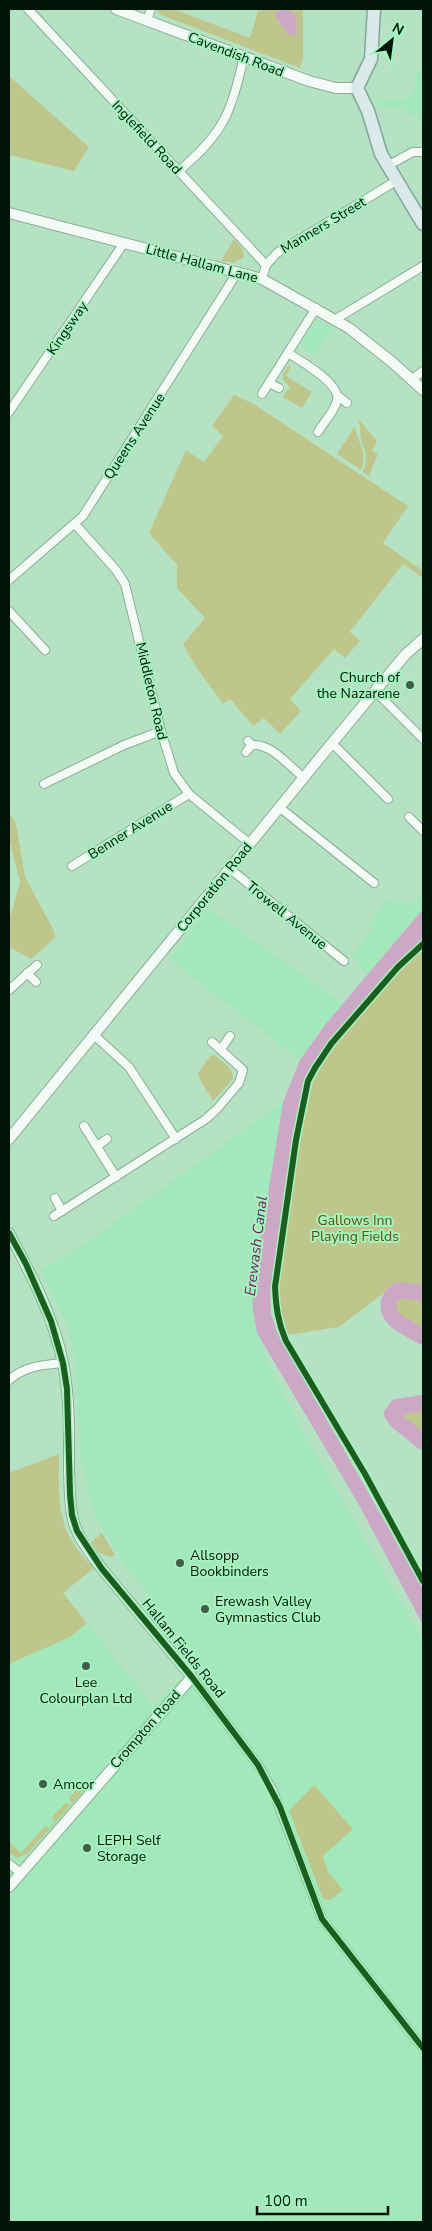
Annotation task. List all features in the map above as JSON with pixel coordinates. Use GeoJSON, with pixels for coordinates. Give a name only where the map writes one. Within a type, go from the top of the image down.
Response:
{"type":"FeatureCollection","features":[{"type":"Feature","properties":{"kind":"main road"},"geometry":{"type":"LineString","coordinates":[[374,9],[371,59],[357,88],[388,166],[423,224]]}},
{"type":"Feature","properties":{"kind":"street","name":"Inglefield Road"},"geometry":{"type":"LineString","coordinates":[[28,9],[266,265]]}},
{"type":"Feature","properties":{"kind":"street","name":"Cavendish Road"},"geometry":{"type":"LineString","coordinates":[[116,9],[328,87],[357,88]]}},
{"type":"Feature","properties":{"kind":"street"},"geometry":{"type":"LineString","coordinates":[[147,20],[151,9]]}},
{"type":"Feature","properties":{"kind":"street"},"geometry":{"type":"LineString","coordinates":[[179,171],[202,150],[222,126],[232,104],[244,57]]}},
{"type":"Feature","properties":{"kind":"street"},"geometry":{"type":"LineString","coordinates":[[388,166],[413,152],[423,152]]}},
{"type":"Feature","properties":{"kind":"street","name":"Manners Street"},"geometry":{"type":"LineString","coordinates":[[266,265],[281,250],[396,181]]}},
{"type":"Feature","properties":{"kind":"street","name":"Little Hallam Lane"},"geometry":{"type":"LineString","coordinates":[[9,213],[262,279],[336,319],[362,337],[423,390]]}},
{"type":"Feature","properties":{"kind":"street","name":"Kingsway"},"geometry":{"type":"LineString","coordinates":[[9,412],[124,243]]}},
{"type":"Feature","properties":{"kind":"street"},"geometry":{"type":"LineString","coordinates":[[262,279],[266,265]]}},
{"type":"Feature","properties":{"kind":"street"},"geometry":{"type":"LineString","coordinates":[[336,319],[423,266]]}},
{"type":"Feature","properties":{"kind":"street","name":"Queens Avenue"},"geometry":{"type":"LineString","coordinates":[[9,580],[75,524],[91,504],[237,273]]}},
{"type":"Feature","properties":{"kind":"street"},"geometry":{"type":"LineString","coordinates":[[262,394],[316,308]]}},
{"type":"Feature","properties":{"kind":"street"},"geometry":{"type":"LineString","coordinates":[[288,353],[335,388],[338,396],[336,404],[318,432]]}},
{"type":"Feature","properties":{"kind":"street"},"geometry":{"type":"LineString","coordinates":[[412,379],[423,371]]}},
{"type":"Feature","properties":{"kind":"street"},"geometry":{"type":"LineString","coordinates":[[270,383],[279,388]]}},
{"type":"Feature","properties":{"kind":"street"},"geometry":{"type":"LineString","coordinates":[[338,396],[347,402]]}},
{"type":"Feature","properties":{"kind":"street","name":"Middleton Road"},"geometry":{"type":"LineString","coordinates":[[75,524],[116,570],[125,584],[170,764],[179,781],[189,794],[250,843]]}},
{"type":"Feature","properties":{"kind":"street"},"geometry":{"type":"LineString","coordinates":[[9,611],[45,650]]}},
{"type":"Feature","properties":{"kind":"street","name":"Corporation Road"},"geometry":{"type":"LineString","coordinates":[[9,1139],[303,777],[409,651],[423,639]]}},
{"type":"Feature","properties":{"kind":"street"},"geometry":{"type":"LineString","coordinates":[[375,691],[423,739]]}},
{"type":"Feature","properties":{"kind":"street"},"geometry":{"type":"LineString","coordinates":[[44,784],[124,744],[161,731]]}},
{"type":"Feature","properties":{"kind":"street"},"geometry":{"type":"LineString","coordinates":[[246,752],[250,743],[260,745],[272,751],[303,777]]}},
{"type":"Feature","properties":{"kind":"street"},"geometry":{"type":"LineString","coordinates":[[332,743],[388,800]]}},
{"type":"Feature","properties":{"kind":"street","name":"Benner Avenue"},"geometry":{"type":"LineString","coordinates":[[72,866],[189,794]]}},
{"type":"Feature","properties":{"kind":"street"},"geometry":{"type":"LineString","coordinates":[[279,807],[368,882]]}},
{"type":"Feature","properties":{"kind":"street"},"geometry":{"type":"LineString","coordinates":[[409,817],[422,828]]}},
{"type":"Feature","properties":{"kind":"street","name":"Trowell Avenue"},"geometry":{"type":"LineString","coordinates":[[229,868],[344,961]]}},
{"type":"Feature","properties":{"kind":"street"},"geometry":{"type":"LineString","coordinates":[[9,990],[37,965]]}},
{"type":"Feature","properties":{"kind":"street"},"geometry":{"type":"LineString","coordinates":[[27,973],[36,982]]}},
{"type":"Feature","properties":{"kind":"street"},"geometry":{"type":"LineString","coordinates":[[93,1034],[129,1067],[176,1139]]}},
{"type":"Feature","properties":{"kind":"street"},"geometry":{"type":"LineString","coordinates":[[220,1049],[230,1036]]}},
{"type":"Feature","properties":{"kind":"street"},"geometry":{"type":"LineString","coordinates":[[54,1216],[176,1139],[217,1110],[241,1079],[243,1073],[241,1066],[212,1042]]}},
{"type":"Feature","properties":{"kind":"street"},"geometry":{"type":"LineString","coordinates":[[84,1126],[116,1177]]}},
{"type":"Feature","properties":{"kind":"street"},"geometry":{"type":"LineString","coordinates":[[98,1146],[107,1139]]}},
{"type":"Feature","properties":{"kind":"street"},"geometry":{"type":"LineString","coordinates":[[54,1198],[62,1211]]}},
{"type":"Feature","properties":{"kind":"street","name":"Hallam Fields Road"},"geometry":{"type":"LineString","coordinates":[[9,1233],[26,1264],[44,1306],[57,1339],[63,1363],[67,1389],[70,1494],[72,1515],[77,1531],[102,1569],[192,1677],[258,1765],[273,1791],[322,1919],[423,2048]]}},
{"type":"Feature","properties":{"kind":"street"},"geometry":{"type":"LineString","coordinates":[[9,1380],[16,1374],[31,1367],[63,1363]]}},
{"type":"Feature","properties":{"kind":"street","name":"Crompton Road"},"geometry":{"type":"LineString","coordinates":[[9,1887],[192,1677]]}},
{"type":"Feature","properties":{"kind":"street"},"geometry":{"type":"LineString","coordinates":[[9,1864],[21,1873]]}},
{"type":"Feature","properties":{"kind":"shaded area"},"geometry":{"type":"Polygon","coordinates":[[[286,9],[296,15],[297,33],[295,36],[287,33],[275,16],[275,12],[286,9]]]}},
{"type":"Feature","properties":{"kind":"shaded area"},"geometry":{"type":"Polygon","coordinates":[[[414,69],[423,74],[423,122],[403,109],[377,106],[377,98],[399,100],[411,97],[415,90],[414,69]]]}},
{"type":"Feature","properties":{"kind":"shaded area"},"geometry":{"type":"Polygon","coordinates":[[[316,321],[333,327],[314,355],[300,346],[316,321]]]}},
{"type":"Feature","properties":{"kind":"shaded area"},"geometry":{"type":"Polygon","coordinates":[[[423,891],[423,909],[367,975],[359,967],[361,964],[350,956],[373,928],[368,924],[387,901],[412,904],[423,891]]]}},
{"type":"Feature","properties":{"kind":"shaded area"},"geometry":{"type":"Polygon","coordinates":[[[209,909],[343,1003],[314,1038],[300,1060],[169,959],[209,909]]]}},
{"type":"Feature","properties":{"kind":"shaded area"},"geometry":{"type":"Polygon","coordinates":[[[423,909],[423,938],[395,966],[325,1046],[312,1065],[300,1101],[270,1292],[271,1313],[277,1332],[423,1589],[423,1625],[358,1503],[257,1333],[252,1291],[283,1102],[300,1060],[325,1025],[423,909]]]}},
{"type":"Feature","properties":{"kind":"shaded area"},"geometry":{"type":"Polygon","coordinates":[[[283,1102],[252,1291],[257,1333],[264,1354],[309,1442],[423,1640],[423,2222],[9,2222],[9,1664],[70,1637],[87,1623],[154,1706],[198,1660],[122,1561],[101,1526],[91,1504],[81,1461],[75,1360],[72,1342],[66,1322],[40,1269],[80,1247],[283,1102]]]}},
{"type":"Feature","properties":{"kind":"green space"},"geometry":{"type":"Polygon","coordinates":[[[158,9],[173,9],[250,38],[258,11],[261,12],[262,9],[303,10],[303,57],[300,68],[159,14],[158,9]]]}},
{"type":"Feature","properties":{"kind":"green space"},"geometry":{"type":"Polygon","coordinates":[[[9,76],[89,147],[74,171],[9,155],[9,76]]]}},
{"type":"Feature","properties":{"kind":"green space"},"geometry":{"type":"Polygon","coordinates":[[[234,239],[243,250],[244,257],[234,263],[221,261],[234,239]]]}},
{"type":"Feature","properties":{"kind":"green space"},"geometry":{"type":"Polygon","coordinates":[[[288,366],[291,367],[286,376],[312,392],[302,408],[283,397],[288,389],[291,388],[283,380],[283,373],[288,366]]]}},
{"type":"Feature","properties":{"kind":"green space"},"geometry":{"type":"Polygon","coordinates":[[[234,395],[252,403],[408,506],[383,543],[423,571],[423,578],[403,564],[350,632],[360,641],[345,658],[334,649],[290,699],[301,711],[280,734],[264,718],[253,726],[230,699],[223,704],[196,667],[183,644],[205,618],[177,588],[177,565],[149,533],[186,450],[204,462],[223,436],[212,426],[234,395]]]}},
{"type":"Feature","properties":{"kind":"green space"},"geometry":{"type":"Polygon","coordinates":[[[360,421],[377,441],[372,451],[378,454],[369,476],[363,472],[366,459],[360,437],[358,422],[360,421]]]}},
{"type":"Feature","properties":{"kind":"green space"},"geometry":{"type":"Polygon","coordinates":[[[355,426],[364,458],[361,470],[337,454],[355,426]]]}},
{"type":"Feature","properties":{"kind":"green space"},"geometry":{"type":"Polygon","coordinates":[[[9,812],[16,824],[25,877],[54,931],[55,938],[31,959],[9,947],[9,922],[20,882],[9,838],[9,812]]]}},
{"type":"Feature","properties":{"kind":"green space","name":"Gallows Inn Playing Fields"},"geometry":{"type":"Polygon","coordinates":[[[423,948],[423,1290],[402,1285],[393,1286],[339,1327],[287,1335],[279,1304],[279,1270],[300,1139],[313,1082],[323,1062],[333,1048],[399,971],[423,948]]]}},
{"type":"Feature","properties":{"kind":"green space"},"geometry":{"type":"Polygon","coordinates":[[[214,1055],[229,1068],[233,1079],[213,1101],[200,1080],[198,1073],[210,1056],[214,1055]]]}},
{"type":"Feature","properties":{"kind":"green space"},"geometry":{"type":"Polygon","coordinates":[[[405,1295],[423,1298],[423,1332],[397,1317],[391,1308],[396,1300],[405,1295]]]}},
{"type":"Feature","properties":{"kind":"green space"},"geometry":{"type":"Polygon","coordinates":[[[423,1407],[423,1438],[402,1421],[397,1412],[401,1409],[423,1407]]]}},
{"type":"Feature","properties":{"kind":"green space"},"geometry":{"type":"Polygon","coordinates":[[[59,1454],[59,1488],[62,1515],[72,1541],[94,1568],[63,1593],[87,1623],[70,1637],[9,1664],[9,1473],[59,1454]]]}},
{"type":"Feature","properties":{"kind":"green space"},"geometry":{"type":"Polygon","coordinates":[[[102,1533],[115,1555],[111,1557],[99,1553],[91,1542],[102,1533]]]}},
{"type":"Feature","properties":{"kind":"green space"},"geometry":{"type":"Polygon","coordinates":[[[81,1784],[85,1789],[28,1853],[18,1858],[9,1853],[9,1842],[21,1853],[45,1826],[49,1828],[55,1821],[51,1818],[66,1803],[70,1805],[72,1802],[69,1799],[81,1784]]]}},
{"type":"Feature","properties":{"kind":"green space"},"geometry":{"type":"Polygon","coordinates":[[[314,1785],[353,1829],[323,1856],[328,1872],[343,1890],[330,1900],[323,1899],[289,1811],[314,1785]]]}},
{"type":"Feature","properties":{"kind":"waterway"},"geometry":{"type":"LineString","coordinates":[[423,1293],[400,1290],[391,1297],[388,1308],[394,1319],[423,1337]]}},
{"type":"Feature","properties":{"kind":"waterway"},"geometry":{"type":"LineString","coordinates":[[423,1403],[397,1407],[392,1414],[396,1420],[423,1442]]}},
{"type":"Feature","properties":{"kind":"cycle path"},"geometry":{"type":"LineString","coordinates":[[423,944],[398,967],[331,1044],[308,1081],[296,1140],[275,1287],[278,1315],[286,1341],[365,1474],[423,1581]]}},
{"type":"Feature","properties":{"kind":"cycle path"},"geometry":{"type":"LineString","coordinates":[[9,1233],[26,1264],[51,1321],[63,1363],[67,1389],[70,1494],[72,1515],[77,1531],[102,1569],[192,1677],[258,1765],[280,1807],[322,1919],[423,2048]]}},
{"type":"Feature","properties":{"kind":"place","name":"Church of the Nazarene"},"geometry":{"type":"Point","coordinates":[410,685]}},
{"type":"Feature","properties":{"kind":"place","name":"Allsopp Bookbinders"},"geometry":{"type":"Point","coordinates":[180,1563]}},
{"type":"Feature","properties":{"kind":"place","name":"Erewash Valley Gymnastics Club"},"geometry":{"type":"Point","coordinates":[205,1609]}},
{"type":"Feature","properties":{"kind":"place","name":"Lee Colourplan Ltd"},"geometry":{"type":"Point","coordinates":[86,1666]}},
{"type":"Feature","properties":{"kind":"place","name":"Amcor"},"geometry":{"type":"Point","coordinates":[43,1784]}},
{"type":"Feature","properties":{"kind":"place","name":"LEPH Self Storage"},"geometry":{"type":"Point","coordinates":[87,1848]}},
{"type":"Feature","properties":{"kind":"water label","name":"Erewash Canal"},"geometry":{"type":"Point","coordinates":[256,1246]}}]}
